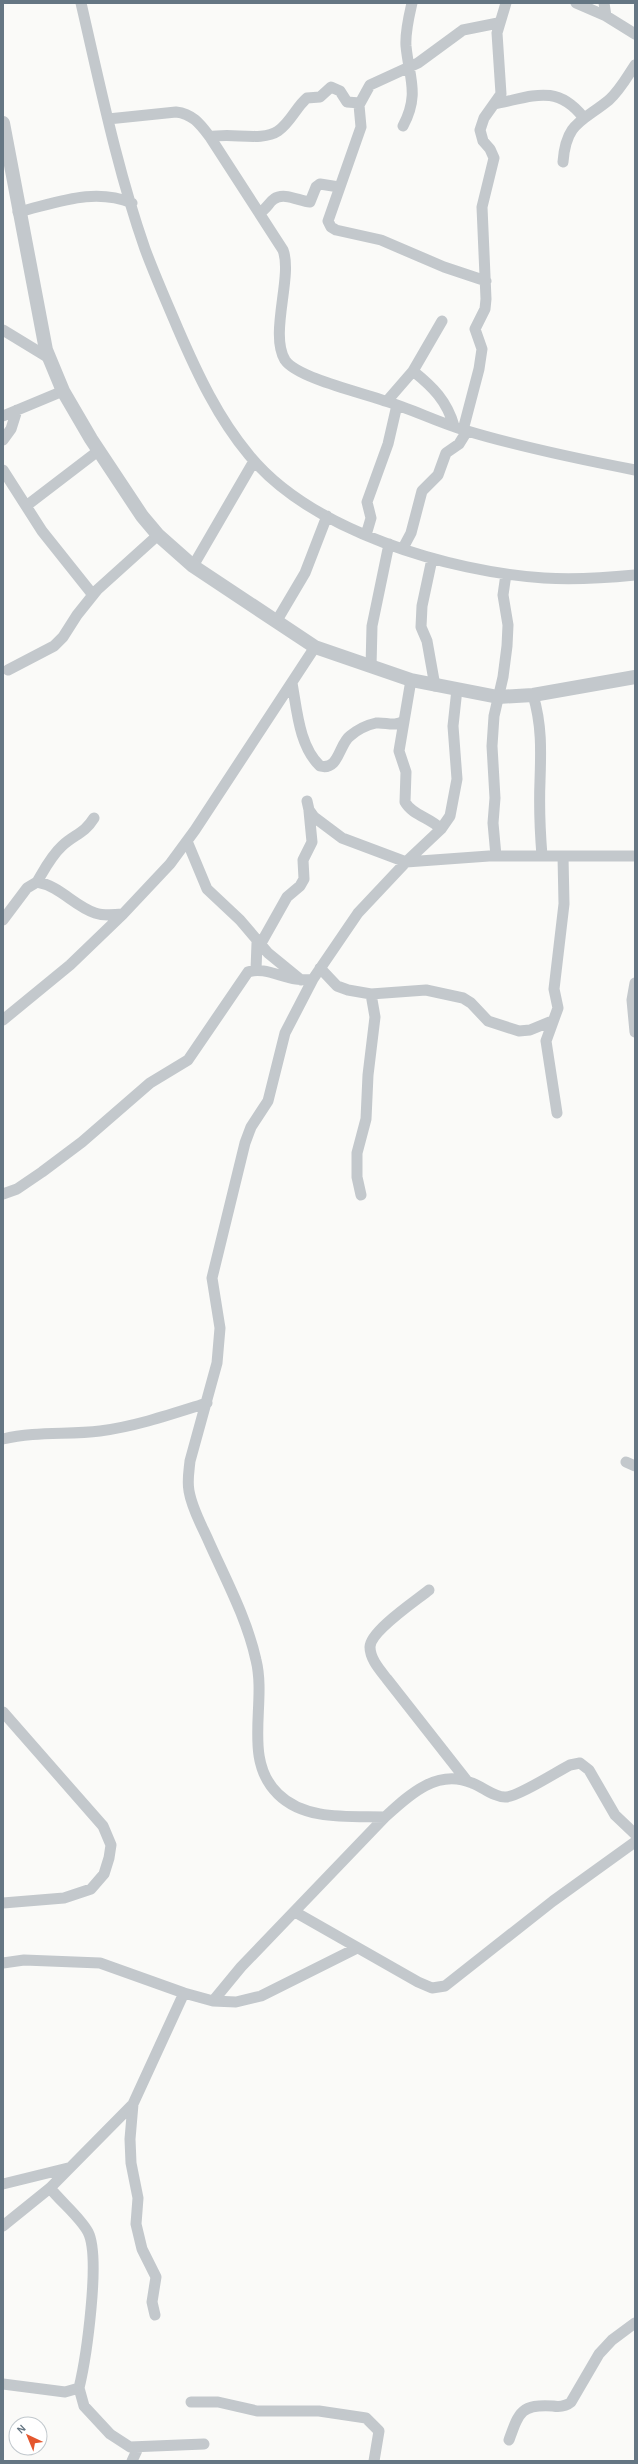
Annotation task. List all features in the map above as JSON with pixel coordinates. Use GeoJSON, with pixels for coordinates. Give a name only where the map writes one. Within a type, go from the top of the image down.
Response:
{"type":"FeatureCollection","features":[{"type":"Feature","properties":{"kind":"street"},"geometry":{"type":"LineString","coordinates":[[81,3],[108,119],[145,249],[199,375],[222,417],[254,461],[291,493],[326,516],[366,535],[432,559],[506,574],[545,578],[589,579],[635,575]]}},
{"type":"Feature","properties":{"kind":"street"},"geometry":{"type":"LineString","coordinates":[[403,126],[413,100],[414,87],[409,67],[406,44],[412,3]]}},
{"type":"Feature","properties":{"kind":"street"},"geometry":{"type":"LineString","coordinates":[[403,548],[411,533],[422,491],[438,475],[446,453],[459,444],[461,429],[479,369],[482,345],[475,329],[485,309],[486,281],[482,207],[494,158],[484,141],[480,130],[484,118],[494,104],[502,88],[496,46],[498,23],[506,3]]}},
{"type":"Feature","properties":{"kind":"street"},"geometry":{"type":"LineString","coordinates":[[576,3],[606,16],[635,34]]}},
{"type":"Feature","properties":{"kind":"street"},"geometry":{"type":"LineString","coordinates":[[604,3],[606,16]]}},
{"type":"Feature","properties":{"kind":"street"},"geometry":{"type":"LineString","coordinates":[[486,281],[444,266],[381,240],[336,230],[331,227],[329,216],[348,167],[361,126],[358,111],[360,103],[370,85],[422,60],[463,30],[498,23]]}},
{"type":"Feature","properties":{"kind":"street"},"geometry":{"type":"LineString","coordinates":[[563,162],[566,138],[583,117],[614,95],[635,65]]}},
{"type":"Feature","properties":{"kind":"street"},"geometry":{"type":"LineString","coordinates":[[210,137],[227,134],[270,135],[286,125],[307,98],[320,96],[331,88],[340,91],[347,102],[360,103]]}},
{"type":"Feature","properties":{"kind":"street"},"geometry":{"type":"LineString","coordinates":[[494,104],[548,94],[568,101],[583,117]]}},
{"type":"Feature","properties":{"kind":"street"},"geometry":{"type":"LineString","coordinates":[[108,119],[176,112],[188,114],[196,120],[210,137],[260,212],[286,257],[281,322],[282,353],[293,367],[308,374],[461,429],[579,459],[635,470]]}},
{"type":"Feature","properties":{"kind":"street"},"geometry":{"type":"LineString","coordinates":[[3,122],[18,212],[49,358],[63,391],[98,451],[142,516],[158,535],[193,566],[315,647],[411,680],[435,686],[498,697],[533,695],[635,677]]}},
{"type":"Feature","properties":{"kind":"street"},"geometry":{"type":"LineString","coordinates":[[260,212],[266,210],[275,198],[280,197],[310,202],[313,199],[316,187],[320,184],[339,187]]}},
{"type":"Feature","properties":{"kind":"street"},"geometry":{"type":"LineString","coordinates":[[18,212],[67,200],[104,195],[132,203]]}},
{"type":"Feature","properties":{"kind":"street"},"geometry":{"type":"LineString","coordinates":[[366,535],[371,518],[367,502],[388,444],[392,403],[413,371],[442,320]]}},
{"type":"Feature","properties":{"kind":"street"},"geometry":{"type":"LineString","coordinates":[[3,330],[49,358]]}},
{"type":"Feature","properties":{"kind":"street"},"geometry":{"type":"LineString","coordinates":[[413,371],[441,396],[461,429]]}},
{"type":"Feature","properties":{"kind":"street"},"geometry":{"type":"LineString","coordinates":[[3,416],[63,391]]}},
{"type":"Feature","properties":{"kind":"street"},"geometry":{"type":"LineString","coordinates":[[3,440],[11,429],[17,410]]}},
{"type":"Feature","properties":{"kind":"street"},"geometry":{"type":"LineString","coordinates":[[26,506],[98,451]]}},
{"type":"Feature","properties":{"kind":"street"},"geometry":{"type":"LineString","coordinates":[[193,566],[254,461]]}},
{"type":"Feature","properties":{"kind":"street"},"geometry":{"type":"LineString","coordinates":[[3,470],[51,543],[93,595]]}},
{"type":"Feature","properties":{"kind":"street"},"geometry":{"type":"LineString","coordinates":[[276,622],[305,573],[326,516]]}},
{"type":"Feature","properties":{"kind":"street"},"geometry":{"type":"LineString","coordinates":[[8,670],[54,646],[63,637],[93,595],[158,535]]}},
{"type":"Feature","properties":{"kind":"street"},"geometry":{"type":"LineString","coordinates":[[371,667],[372,626],[389,544]]}},
{"type":"Feature","properties":{"kind":"street"},"geometry":{"type":"LineString","coordinates":[[432,559],[422,606],[421,627],[427,641],[435,686]]}},
{"type":"Feature","properties":{"kind":"street"},"geometry":{"type":"LineString","coordinates":[[496,856],[493,823],[495,802],[492,746],[498,697],[504,677],[507,646],[508,625],[503,595],[506,574]]}},
{"type":"Feature","properties":{"kind":"street"},"geometry":{"type":"LineString","coordinates":[[3,1020],[70,965],[123,914],[170,864],[187,841],[315,647]]}},
{"type":"Feature","properties":{"kind":"street"},"geometry":{"type":"LineString","coordinates":[[411,680],[400,751],[407,778],[405,802],[412,812],[428,818],[441,829]]}},
{"type":"Feature","properties":{"kind":"street"},"geometry":{"type":"LineString","coordinates":[[292,683],[302,731],[308,750],[320,766],[329,766],[334,763],[344,741],[359,730],[375,723],[391,725],[404,722]]}},
{"type":"Feature","properties":{"kind":"street"},"geometry":{"type":"LineString","coordinates":[[385,1817],[326,1815],[305,1810],[290,1804],[277,1794],[265,1775],[258,1759],[257,1747],[259,1714],[257,1661],[245,1625],[196,1513],[189,1490],[190,1461],[218,1363],[220,1339],[212,1278],[222,1229],[245,1142],[251,1127],[268,1101],[286,1033],[308,980],[320,968],[346,928],[406,862],[441,829],[450,816],[456,784],[453,726],[457,689]]}},
{"type":"Feature","properties":{"kind":"street"},"geometry":{"type":"LineString","coordinates":[[533,695],[542,737],[540,796],[542,856]]}},
{"type":"Feature","properties":{"kind":"street"},"geometry":{"type":"LineString","coordinates":[[256,970],[259,944],[287,897],[300,886],[304,879],[303,860],[312,842],[308,806],[342,838],[406,862],[496,856],[635,856]]}},
{"type":"Feature","properties":{"kind":"street"},"geometry":{"type":"LineString","coordinates":[[3,920],[27,888],[37,882],[62,846],[84,832],[94,818]]}},
{"type":"Feature","properties":{"kind":"street"},"geometry":{"type":"LineString","coordinates":[[187,841],[207,889],[240,920],[259,944],[308,980]]}},
{"type":"Feature","properties":{"kind":"street"},"geometry":{"type":"LineString","coordinates":[[557,1113],[546,1041],[552,1020],[558,1008],[554,988],[564,911],[565,886],[562,856]]}},
{"type":"Feature","properties":{"kind":"street"},"geometry":{"type":"LineString","coordinates":[[37,882],[57,890],[93,912],[107,916],[123,914]]}},
{"type":"Feature","properties":{"kind":"street"},"geometry":{"type":"LineString","coordinates":[[320,968],[337,986],[348,990],[371,994],[426,990],[463,998],[471,1003],[488,1021],[519,1031],[530,1030],[552,1020]]}},
{"type":"Feature","properties":{"kind":"street"},"geometry":{"type":"LineString","coordinates":[[3,1194],[17,1189],[48,1167],[82,1142],[150,1083],[188,1060],[248,972],[256,970],[308,980]]}},
{"type":"Feature","properties":{"kind":"street"},"geometry":{"type":"LineString","coordinates":[[635,983],[632,1000],[635,1032]]}},
{"type":"Feature","properties":{"kind":"street"},"geometry":{"type":"LineString","coordinates":[[361,1195],[357,1177],[357,1152],[366,1119],[368,1075],[375,1017],[371,994]]}},
{"type":"Feature","properties":{"kind":"street"},"geometry":{"type":"LineString","coordinates":[[3,1439],[31,1433],[100,1431],[135,1424],[207,1403]]}},
{"type":"Feature","properties":{"kind":"street"},"geometry":{"type":"LineString","coordinates":[[429,1590],[390,1621],[372,1639],[370,1646],[376,1664],[467,1781]]}},
{"type":"Feature","properties":{"kind":"street"},"geometry":{"type":"LineString","coordinates":[[3,1712],[103,1826],[111,1845],[104,1874],[91,1889],[64,1898],[3,1903]]}},
{"type":"Feature","properties":{"kind":"street"},"geometry":{"type":"LineString","coordinates":[[213,2002],[241,1967],[296,1912],[340,1861],[409,1796],[429,1783],[441,1778],[454,1778],[467,1781],[498,1796],[511,1797],[570,1765],[580,1763],[589,1770],[614,1815],[635,1834]]}},
{"type":"Feature","properties":{"kind":"street"},"geometry":{"type":"LineString","coordinates":[[296,1912],[418,1982],[432,1988],[445,1986],[553,1901],[635,1842]]}},
{"type":"Feature","properties":{"kind":"street"},"geometry":{"type":"LineString","coordinates":[[3,1964],[24,1960],[100,1962],[184,1994],[213,2002],[246,2001],[357,1948]]}},
{"type":"Feature","properties":{"kind":"street"},"geometry":{"type":"LineString","coordinates":[[3,2226],[50,2188],[133,2104],[184,1994]]}},
{"type":"Feature","properties":{"kind":"street"},"geometry":{"type":"LineString","coordinates":[[133,2104],[130,2151],[138,2198],[136,2224],[142,2249],[156,2277],[152,2302],[155,2315]]}},
{"type":"Feature","properties":{"kind":"street"},"geometry":{"type":"LineString","coordinates":[[3,2184],[71,2167]]}},
{"type":"Feature","properties":{"kind":"street"},"geometry":{"type":"LineString","coordinates":[[50,2188],[84,2227],[92,2243],[90,2329],[79,2388],[84,2406],[110,2434],[130,2447],[138,2448],[204,2444]]}},
{"type":"Feature","properties":{"kind":"street"},"geometry":{"type":"LineString","coordinates":[[509,2440],[522,2411],[528,2407],[537,2405],[559,2406],[571,2402],[599,2354],[612,2340],[635,2323]]}},
{"type":"Feature","properties":{"kind":"street"},"geometry":{"type":"LineString","coordinates":[[3,2384],[65,2392],[79,2388]]}},
{"type":"Feature","properties":{"kind":"street"},"geometry":{"type":"LineString","coordinates":[[191,2402],[218,2402],[257,2411],[319,2411],[366,2418],[379,2431],[374,2461]]}},
{"type":"Feature","properties":{"kind":"street"},"geometry":{"type":"LineString","coordinates":[[132,2461],[138,2448]]}}]}
